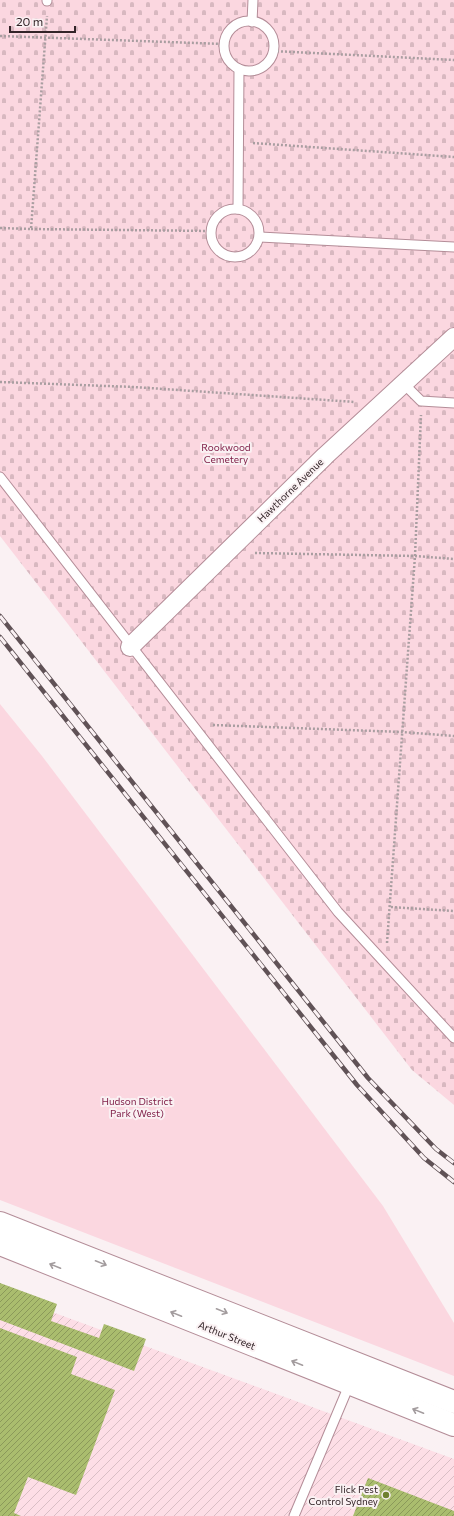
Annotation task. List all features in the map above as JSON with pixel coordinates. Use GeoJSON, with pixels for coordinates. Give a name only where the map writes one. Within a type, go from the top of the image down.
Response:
{"type":"FeatureCollection","features":[{"type":"Feature","properties":{"kind":"main road","name":"Arthur Street"},"geometry":{"type":"LineString","coordinates":[[0,1223],[354,1374],[454,1425]]}},
{"type":"Feature","properties":{"kind":"main road","name":"Arthur Street"},"geometry":{"type":"LineString","coordinates":[[0,1244],[354,1374],[454,1402]]}},
{"type":"Feature","properties":{"kind":"street","name":"Hawthorne Avenue"},"geometry":{"type":"LineString","coordinates":[[130,647],[325,456],[454,337]]}},
{"type":"Feature","properties":{"kind":"lane"},"geometry":{"type":"LineString","coordinates":[[252,22],[253,0]]}},
{"type":"Feature","properties":{"kind":"lane"},"geometry":{"type":"LineString","coordinates":[[244,22],[252,22],[262,25],[269,31],[273,42],[273,51],[270,59],[263,67],[255,70],[239,69],[232,65],[227,58],[224,44],[227,33],[233,27],[244,22]]}},
{"type":"Feature","properties":{"kind":"lane"},"geometry":{"type":"LineString","coordinates":[[238,209],[240,142],[239,69]]}},
{"type":"Feature","properties":{"kind":"lane"},"geometry":{"type":"LineString","coordinates":[[238,209],[246,211],[257,221],[260,229],[260,237],[256,247],[250,253],[234,258],[219,251],[213,242],[211,231],[213,223],[224,211],[238,209]]}},
{"type":"Feature","properties":{"kind":"lane"},"geometry":{"type":"LineString","coordinates":[[260,237],[454,247]]}},
{"type":"Feature","properties":{"kind":"lane"},"geometry":{"type":"LineString","coordinates":[[404,384],[421,401],[454,403]]}},
{"type":"Feature","properties":{"kind":"lane"},"geometry":{"type":"LineString","coordinates":[[0,477],[130,647],[338,912],[454,1038]]}},
{"type":"Feature","properties":{"kind":"lane"},"geometry":{"type":"LineString","coordinates":[[294,1516],[354,1374]]}},
{"type":"Feature","properties":{"kind":"path"},"geometry":{"type":"LineString","coordinates":[[31,229],[46,38],[47,0]]}},
{"type":"Feature","properties":{"kind":"path"},"geometry":{"type":"LineString","coordinates":[[0,36],[224,44]]}},
{"type":"Feature","properties":{"kind":"path"},"geometry":{"type":"LineString","coordinates":[[273,51],[454,60]]}},
{"type":"Feature","properties":{"kind":"path"},"geometry":{"type":"LineString","coordinates":[[240,142],[454,157]]}},
{"type":"Feature","properties":{"kind":"path"},"geometry":{"type":"LineString","coordinates":[[0,228],[211,231]]}},
{"type":"Feature","properties":{"kind":"path"},"geometry":{"type":"LineString","coordinates":[[0,382],[134,387],[383,404]]}},
{"type":"Feature","properties":{"kind":"path"},"geometry":{"type":"LineString","coordinates":[[385,964],[391,907],[415,556],[421,401]]}},
{"type":"Feature","properties":{"kind":"path"},"geometry":{"type":"LineString","coordinates":[[226,553],[415,556],[454,559]]}},
{"type":"Feature","properties":{"kind":"path"},"geometry":{"type":"LineString","coordinates":[[191,724],[402,732],[454,736]]}},
{"type":"Feature","properties":{"kind":"path"},"geometry":{"type":"LineString","coordinates":[[391,907],[454,911]]}},
{"type":"Feature","properties":{"kind":"shaded area"},"geometry":{"type":"Polygon","coordinates":[[[0,1293],[454,1459],[454,1516],[0,1516],[0,1293]]]}},
{"type":"Feature","properties":{"kind":"green space","name":"Rookwood Cemetery"},"geometry":{"type":"Polygon","coordinates":[[[0,0],[454,0],[454,1105],[412,1070],[0,536],[0,0]]]}},
{"type":"Feature","properties":{"kind":"green space","name":"Hudson District Park (West)"},"geometry":{"type":"Polygon","coordinates":[[[0,704],[42,756],[383,1206],[454,1323],[454,1376],[0,1200],[0,704]]]}},
{"type":"Feature","properties":{"kind":"building"},"geometry":{"type":"Polygon","coordinates":[[[0,1283],[57,1304],[51,1321],[99,1338],[104,1324],[146,1339],[134,1371],[0,1320],[0,1283]]]}},
{"type":"Feature","properties":{"kind":"building"},"geometry":{"type":"Polygon","coordinates":[[[0,1328],[77,1357],[71,1374],[115,1390],[76,1495],[28,1477],[14,1513],[21,1516],[0,1516],[0,1328]]]}},
{"type":"Feature","properties":{"kind":"building","name":"Flick Pest Control Sydney"},"geometry":{"type":"Polygon","coordinates":[[[368,1478],[454,1511],[454,1516],[353,1516],[368,1478]]]}},
{"type":"Feature","properties":{"kind":"railway"},"geometry":{"type":"LineString","coordinates":[[0,616],[368,1078],[436,1149],[454,1163]]}},
{"type":"Feature","properties":{"kind":"railway"},"geometry":{"type":"LineString","coordinates":[[0,637],[357,1085],[424,1158],[454,1182]]}},
{"type":"Feature","properties":{"kind":"place","name":"Flick Pest Control Sydney"},"geometry":{"type":"Point","coordinates":[386,1495]}}]}
